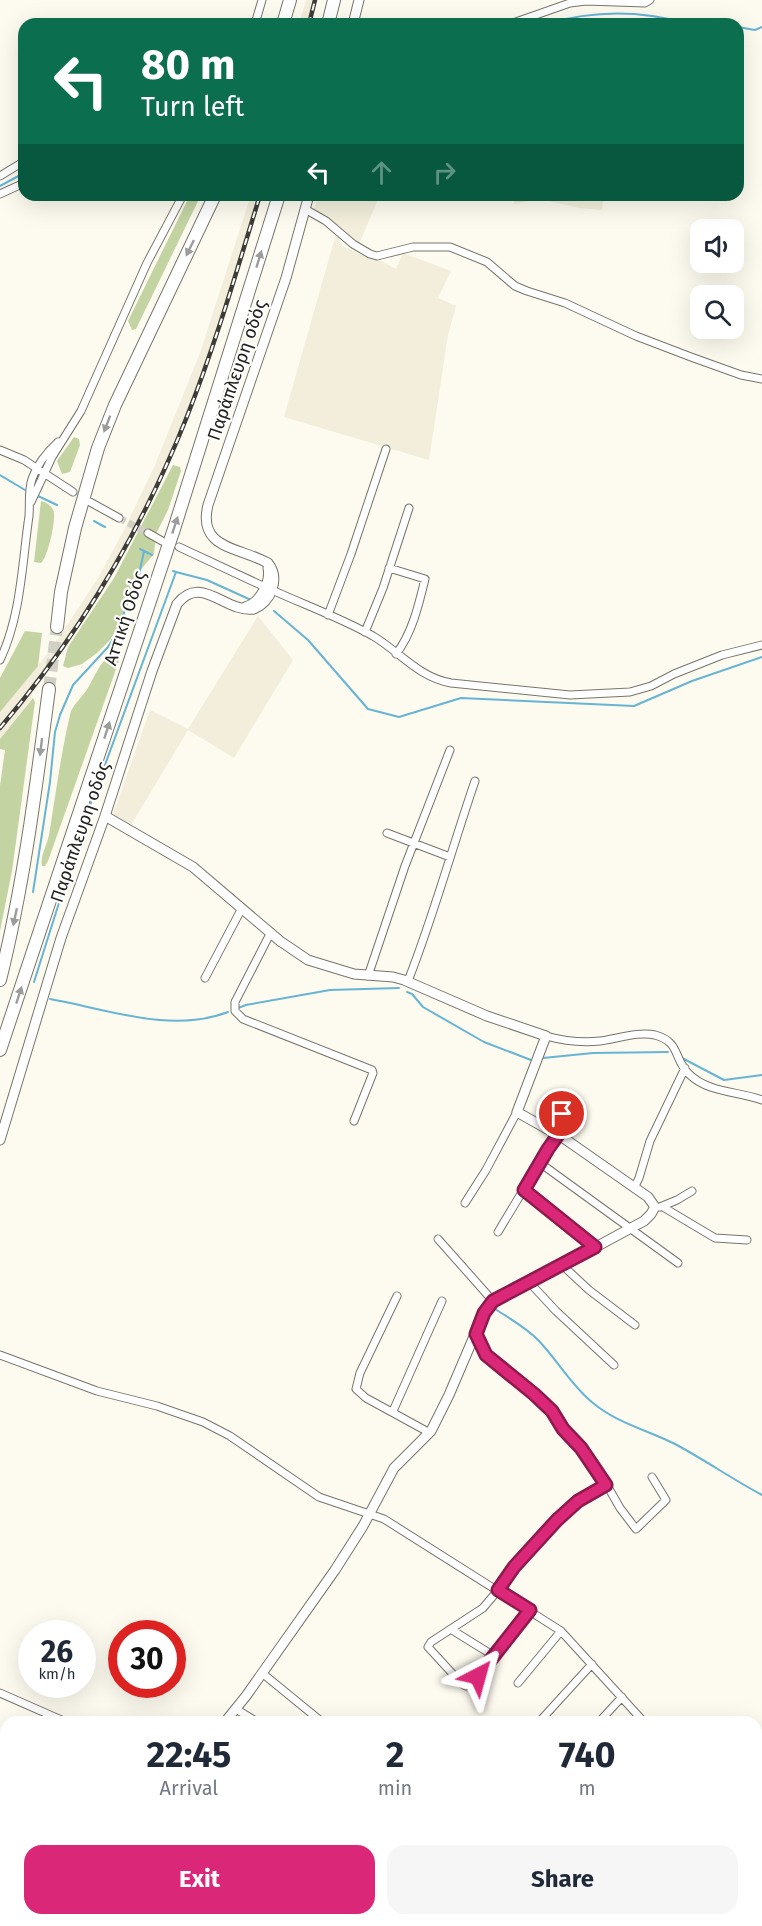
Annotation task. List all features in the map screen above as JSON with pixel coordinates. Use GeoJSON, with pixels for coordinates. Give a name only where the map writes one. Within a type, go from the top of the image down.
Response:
{"type":"FeatureCollection","features":[{"type":"Feature","properties":{"kind":"highway"},"geometry":{"type":"LineString","coordinates":[[285,18],[290,0]]}},
{"type":"Feature","properties":{"kind":"highway"},"geometry":{"type":"LineString","coordinates":[[330,18],[334,0]]}},
{"type":"Feature","properties":{"kind":"highway"},"geometry":{"type":"LineString","coordinates":[[57,627],[75,528],[98,448],[120,394],[212,201]]}},
{"type":"Feature","properties":{"kind":"highway","name":"Αττική Οδός"},"geometry":{"type":"LineString","coordinates":[[0,1050],[174,529],[277,201]]}},
{"type":"Feature","properties":{"kind":"highway"},"geometry":{"type":"LineString","coordinates":[[0,980],[16,913],[25,860],[49,689]]}},
{"type":"Feature","properties":{"kind":"street"},"geometry":{"type":"LineString","coordinates":[[257,18],[262,0]]}},
{"type":"Feature","properties":{"kind":"street"},"geometry":{"type":"LineString","coordinates":[[354,18],[359,0]]}},
{"type":"Feature","properties":{"kind":"street"},"geometry":{"type":"LineString","coordinates":[[526,18],[570,2],[645,3],[650,0]]}},
{"type":"Feature","properties":{"kind":"street"},"geometry":{"type":"LineString","coordinates":[[0,176],[18,165]]}},
{"type":"Feature","properties":{"kind":"street"},"geometry":{"type":"LineString","coordinates":[[0,194],[18,186]]}},
{"type":"Feature","properties":{"kind":"street"},"geometry":{"type":"LineString","coordinates":[[30,502],[63,438],[81,411],[147,263],[180,201]]}},
{"type":"Feature","properties":{"kind":"street","name":"Παράπλευρη οδός"},"geometry":{"type":"LineString","coordinates":[[0,1140],[61,938],[177,604],[182,597],[194,591],[207,594],[238,608],[251,605],[268,589],[269,570],[261,559],[217,541],[207,530],[206,519],[208,505],[286,278],[307,201]]}},
{"type":"Feature","properties":{"kind":"street"},"geometry":{"type":"LineString","coordinates":[[305,209],[326,221],[353,244],[370,254],[377,256],[413,247],[450,247],[487,262],[515,286],[564,303],[636,336],[691,357],[741,375],[762,379]]}},
{"type":"Feature","properties":{"kind":"street"},"geometry":{"type":"LineString","coordinates":[[0,660],[16,614],[31,481],[44,456],[63,438]]}},
{"type":"Feature","properties":{"kind":"street"},"geometry":{"type":"LineString","coordinates":[[328,615],[386,449]]}},
{"type":"Feature","properties":{"kind":"street"},"geometry":{"type":"LineString","coordinates":[[0,450],[36,468],[74,492]]}},
{"type":"Feature","properties":{"kind":"street"},"geometry":{"type":"LineString","coordinates":[[90,502],[119,518]]}},
{"type":"Feature","properties":{"kind":"street"},"geometry":{"type":"LineString","coordinates":[[365,632],[409,508]]}},
{"type":"Feature","properties":{"kind":"street"},"geometry":{"type":"LineString","coordinates":[[148,533],[162,541]]}},
{"type":"Feature","properties":{"kind":"street"},"geometry":{"type":"LineString","coordinates":[[179,547],[365,632],[441,681],[570,695],[642,689],[722,655],[762,645]]}},
{"type":"Feature","properties":{"kind":"street"},"geometry":{"type":"LineString","coordinates":[[389,568],[425,579],[409,630],[396,654]]}},
{"type":"Feature","properties":{"kind":"street"},"geometry":{"type":"LineString","coordinates":[[368,976],[413,844],[450,750]]}},
{"type":"Feature","properties":{"kind":"street"},"geometry":{"type":"LineString","coordinates":[[408,981],[475,782]]}},
{"type":"Feature","properties":{"kind":"street"},"geometry":{"type":"LineString","coordinates":[[105,816],[180,858],[308,960],[368,976],[393,977],[408,981],[487,1016],[571,1042],[653,1034],[670,1042],[685,1068],[703,1084],[762,1100]]}},
{"type":"Feature","properties":{"kind":"street"},"geometry":{"type":"LineString","coordinates":[[387,833],[450,857]]}},
{"type":"Feature","properties":{"kind":"street"},"geometry":{"type":"LineString","coordinates":[[205,978],[242,908]]}},
{"type":"Feature","properties":{"kind":"street"},"geometry":{"type":"LineString","coordinates":[[271,932],[235,1002],[235,1011],[243,1018],[372,1070],[354,1121]]}},
{"type":"Feature","properties":{"kind":"street"},"geometry":{"type":"LineString","coordinates":[[465,1203],[486,1170],[517,1112],[546,1036]]}},
{"type":"Feature","properties":{"kind":"street"},"geometry":{"type":"LineString","coordinates":[[634,1188],[650,1141],[685,1068]]}},
{"type":"Feature","properties":{"kind":"street"},"geometry":{"type":"LineString","coordinates":[[517,1112],[557,1135],[648,1197],[659,1207],[715,1238],[747,1240]]}},
{"type":"Feature","properties":{"kind":"street"},"geometry":{"type":"LineString","coordinates":[[498,1233],[557,1135],[562,1114]]}},
{"type":"Feature","properties":{"kind":"street"},"geometry":{"type":"LineString","coordinates":[[540,1163],[678,1263]]}},
{"type":"Feature","properties":{"kind":"street"},"geometry":{"type":"LineString","coordinates":[[524,1190],[595,1247]]}},
{"type":"Feature","properties":{"kind":"street"},"geometry":{"type":"LineString","coordinates":[[230,1716],[335,1570],[394,1468],[430,1433],[446,1404],[484,1313],[493,1301],[644,1221],[659,1207],[692,1191]]}},
{"type":"Feature","properties":{"kind":"street"},"geometry":{"type":"LineString","coordinates":[[438,1239],[493,1301]]}},
{"type":"Feature","properties":{"kind":"street"},"geometry":{"type":"LineString","coordinates":[[561,1264],[589,1290],[635,1325]]}},
{"type":"Feature","properties":{"kind":"street"},"geometry":{"type":"LineString","coordinates":[[529,1282],[556,1311],[614,1365]]}},
{"type":"Feature","properties":{"kind":"street"},"geometry":{"type":"LineString","coordinates":[[397,1296],[356,1384],[358,1392],[430,1433]]}},
{"type":"Feature","properties":{"kind":"street"},"geometry":{"type":"LineString","coordinates":[[393,1411],[441,1301]]}},
{"type":"Feature","properties":{"kind":"street"},"geometry":{"type":"LineString","coordinates":[[476,1334],[486,1355],[552,1411],[563,1429],[581,1448],[636,1529],[666,1500],[652,1477]]}},
{"type":"Feature","properties":{"kind":"street"},"geometry":{"type":"LineString","coordinates":[[0,1355],[97,1390],[157,1406],[210,1425],[230,1436],[319,1497],[384,1520],[561,1630],[639,1716]]}},
{"type":"Feature","properties":{"kind":"street"},"geometry":{"type":"LineString","coordinates":[[530,1610],[474,1680],[466,1686],[428,1647],[431,1642],[452,1630],[490,1600],[514,1567],[563,1514],[578,1501],[606,1485]]}},
{"type":"Feature","properties":{"kind":"street"},"geometry":{"type":"LineString","coordinates":[[489,1584],[490,1600]]}},
{"type":"Feature","properties":{"kind":"street"},"geometry":{"type":"LineString","coordinates":[[452,1630],[494,1656]]}},
{"type":"Feature","properties":{"kind":"street"},"geometry":{"type":"LineString","coordinates":[[518,1683],[561,1630]]}},
{"type":"Feature","properties":{"kind":"street"},"geometry":{"type":"LineString","coordinates":[[544,1716],[592,1664]]}},
{"type":"Feature","properties":{"kind":"street"},"geometry":{"type":"LineString","coordinates":[[262,1673],[315,1716]]}},
{"type":"Feature","properties":{"kind":"street"},"geometry":{"type":"LineString","coordinates":[[0,1693],[52,1716]]}},
{"type":"Feature","properties":{"kind":"street"},"geometry":{"type":"LineString","coordinates":[[605,1716],[622,1697]]}},
{"type":"Feature","properties":{"kind":"street"},"geometry":{"type":"LineString","coordinates":[[236,1709],[247,1716]]}},
{"type":"Feature","properties":{"kind":"shaded area"},"geometry":{"type":"Polygon","coordinates":[[[306,0],[317,0],[312,18],[301,18],[306,0]]]}},
{"type":"Feature","properties":{"kind":"shaded area"},"geometry":{"type":"Polygon","coordinates":[[[249,201],[260,201],[245,254],[192,408],[158,486],[105,587],[32,693],[31,699],[0,739],[0,712],[52,648],[98,578],[124,530],[155,465],[200,353],[249,201]]]}},
{"type":"Feature","properties":{"kind":"shaded area"},"geometry":{"type":"Polygon","coordinates":[[[316,201],[377,201],[359,244],[341,227],[314,210],[316,201]]]}},
{"type":"Feature","properties":{"kind":"shaded area"},"geometry":{"type":"Polygon","coordinates":[[[548,201],[603,201],[602,210],[548,201]]]}},
{"type":"Feature","properties":{"kind":"shaded area"},"geometry":{"type":"Polygon","coordinates":[[[336,234],[342,246],[396,269],[403,253],[451,271],[438,298],[456,306],[448,335],[429,460],[284,417],[336,234]]]}},
{"type":"Feature","properties":{"kind":"shaded area"},"geometry":{"type":"Polygon","coordinates":[[[258,616],[293,660],[234,758],[188,730],[131,825],[113,814],[150,710],[188,729],[258,616]]]}},
{"type":"Feature","properties":{"kind":"green space"},"geometry":{"type":"Polygon","coordinates":[[[187,201],[198,201],[136,329],[132,330],[128,321],[187,201]]]}},
{"type":"Feature","properties":{"kind":"green space"},"geometry":{"type":"Polygon","coordinates":[[[74,437],[79,439],[80,445],[70,472],[62,474],[57,461],[74,437]]]}},
{"type":"Feature","properties":{"kind":"green space"},"geometry":{"type":"Polygon","coordinates":[[[173,465],[180,467],[181,471],[168,510],[156,534],[154,554],[137,574],[118,627],[110,640],[82,664],[68,668],[63,666],[68,647],[114,578],[173,465]]]}},
{"type":"Feature","properties":{"kind":"green space"},"geometry":{"type":"Polygon","coordinates":[[[41,501],[52,508],[54,518],[48,547],[41,563],[34,562],[41,501]]]}},
{"type":"Feature","properties":{"kind":"green space"},"geometry":{"type":"Polygon","coordinates":[[[25,631],[42,633],[38,666],[0,712],[0,678],[25,631]]]}},
{"type":"Feature","properties":{"kind":"green space"},"geometry":{"type":"Polygon","coordinates":[[[115,652],[121,655],[48,861],[45,866],[42,866],[71,711],[101,665],[115,652]]]}},
{"type":"Feature","properties":{"kind":"green space"},"geometry":{"type":"Polygon","coordinates":[[[33,698],[35,702],[12,871],[0,931],[0,786],[5,750],[0,749],[0,739],[33,698]]]}},
{"type":"Feature","properties":{"kind":"waterway"},"geometry":{"type":"LineString","coordinates":[[575,18],[612,14],[639,14],[664,18]]}},
{"type":"Feature","properties":{"kind":"waterway"},"geometry":{"type":"LineString","coordinates":[[744,28],[755,30],[762,27]]}},
{"type":"Feature","properties":{"kind":"waterway"},"geometry":{"type":"LineString","coordinates":[[0,186],[18,176]]}},
{"type":"Feature","properties":{"kind":"waterway"},"geometry":{"type":"LineString","coordinates":[[0,475],[25,490]]}},
{"type":"Feature","properties":{"kind":"waterway"},"geometry":{"type":"LineString","coordinates":[[38,496],[57,505]]}},
{"type":"Feature","properties":{"kind":"waterway"},"geometry":{"type":"LineString","coordinates":[[94,521],[105,527]]}},
{"type":"Feature","properties":{"kind":"waterway"},"geometry":{"type":"LineString","coordinates":[[140,549],[152,555]]}},
{"type":"Feature","properties":{"kind":"waterway"},"geometry":{"type":"LineString","coordinates":[[33,892],[50,782],[55,732],[60,715],[73,685],[108,647],[119,629],[139,575],[144,551]]}},
{"type":"Feature","properties":{"kind":"waterway"},"geometry":{"type":"LineString","coordinates":[[34,982],[88,811],[176,572],[173,571]]}},
{"type":"Feature","properties":{"kind":"waterway"},"geometry":{"type":"LineString","coordinates":[[176,572],[207,580],[251,600]]}},
{"type":"Feature","properties":{"kind":"waterway"},"geometry":{"type":"LineString","coordinates":[[274,611],[308,640],[368,709],[399,717],[461,698],[634,706],[692,681],[762,657]]}},
{"type":"Feature","properties":{"kind":"waterway"},"geometry":{"type":"LineString","coordinates":[[238,1008],[330,990],[399,988]]}},
{"type":"Feature","properties":{"kind":"waterway"},"geometry":{"type":"LineString","coordinates":[[407,992],[412,994],[423,1007],[484,1042],[531,1060]]}},
{"type":"Feature","properties":{"kind":"waterway"},"geometry":{"type":"LineString","coordinates":[[50,999],[139,1018],[162,1020],[184,1021],[228,1012]]}},
{"type":"Feature","properties":{"kind":"waterway"},"geometry":{"type":"LineString","coordinates":[[543,1058],[593,1053],[668,1052]]}},
{"type":"Feature","properties":{"kind":"waterway"},"geometry":{"type":"LineString","coordinates":[[682,1058],[724,1080],[762,1075]]}},
{"type":"Feature","properties":{"kind":"waterway"},"geometry":{"type":"LineString","coordinates":[[495,1309],[534,1336],[578,1389],[602,1410],[675,1444],[762,1495]]}},
{"type":"Feature","properties":{"kind":"tunnel"},"geometry":{"type":"LineString","coordinates":[[119,518],[148,533]]}},
{"type":"Feature","properties":{"kind":"tunnel"},"geometry":{"type":"LineString","coordinates":[[49,689],[57,627]]}},
{"type":"Feature","properties":{"kind":"railway"},"geometry":{"type":"LineString","coordinates":[[310,18],[315,0]]}},
{"type":"Feature","properties":{"kind":"railway"},"geometry":{"type":"LineString","coordinates":[[0,728],[29,693],[82,619],[106,581],[149,502],[186,419],[207,364],[258,201]]}},
{"type":"Feature","properties":{"kind":"route"},"geometry":{"type":"LineString","coordinates":[[478,1676],[530,1610],[498,1590],[514,1567],[557,1520],[578,1501],[606,1485],[552,1411],[486,1355],[476,1336],[484,1313],[493,1301],[595,1247],[524,1190],[558,1135],[556,1134],[562,1114]]}}]}
